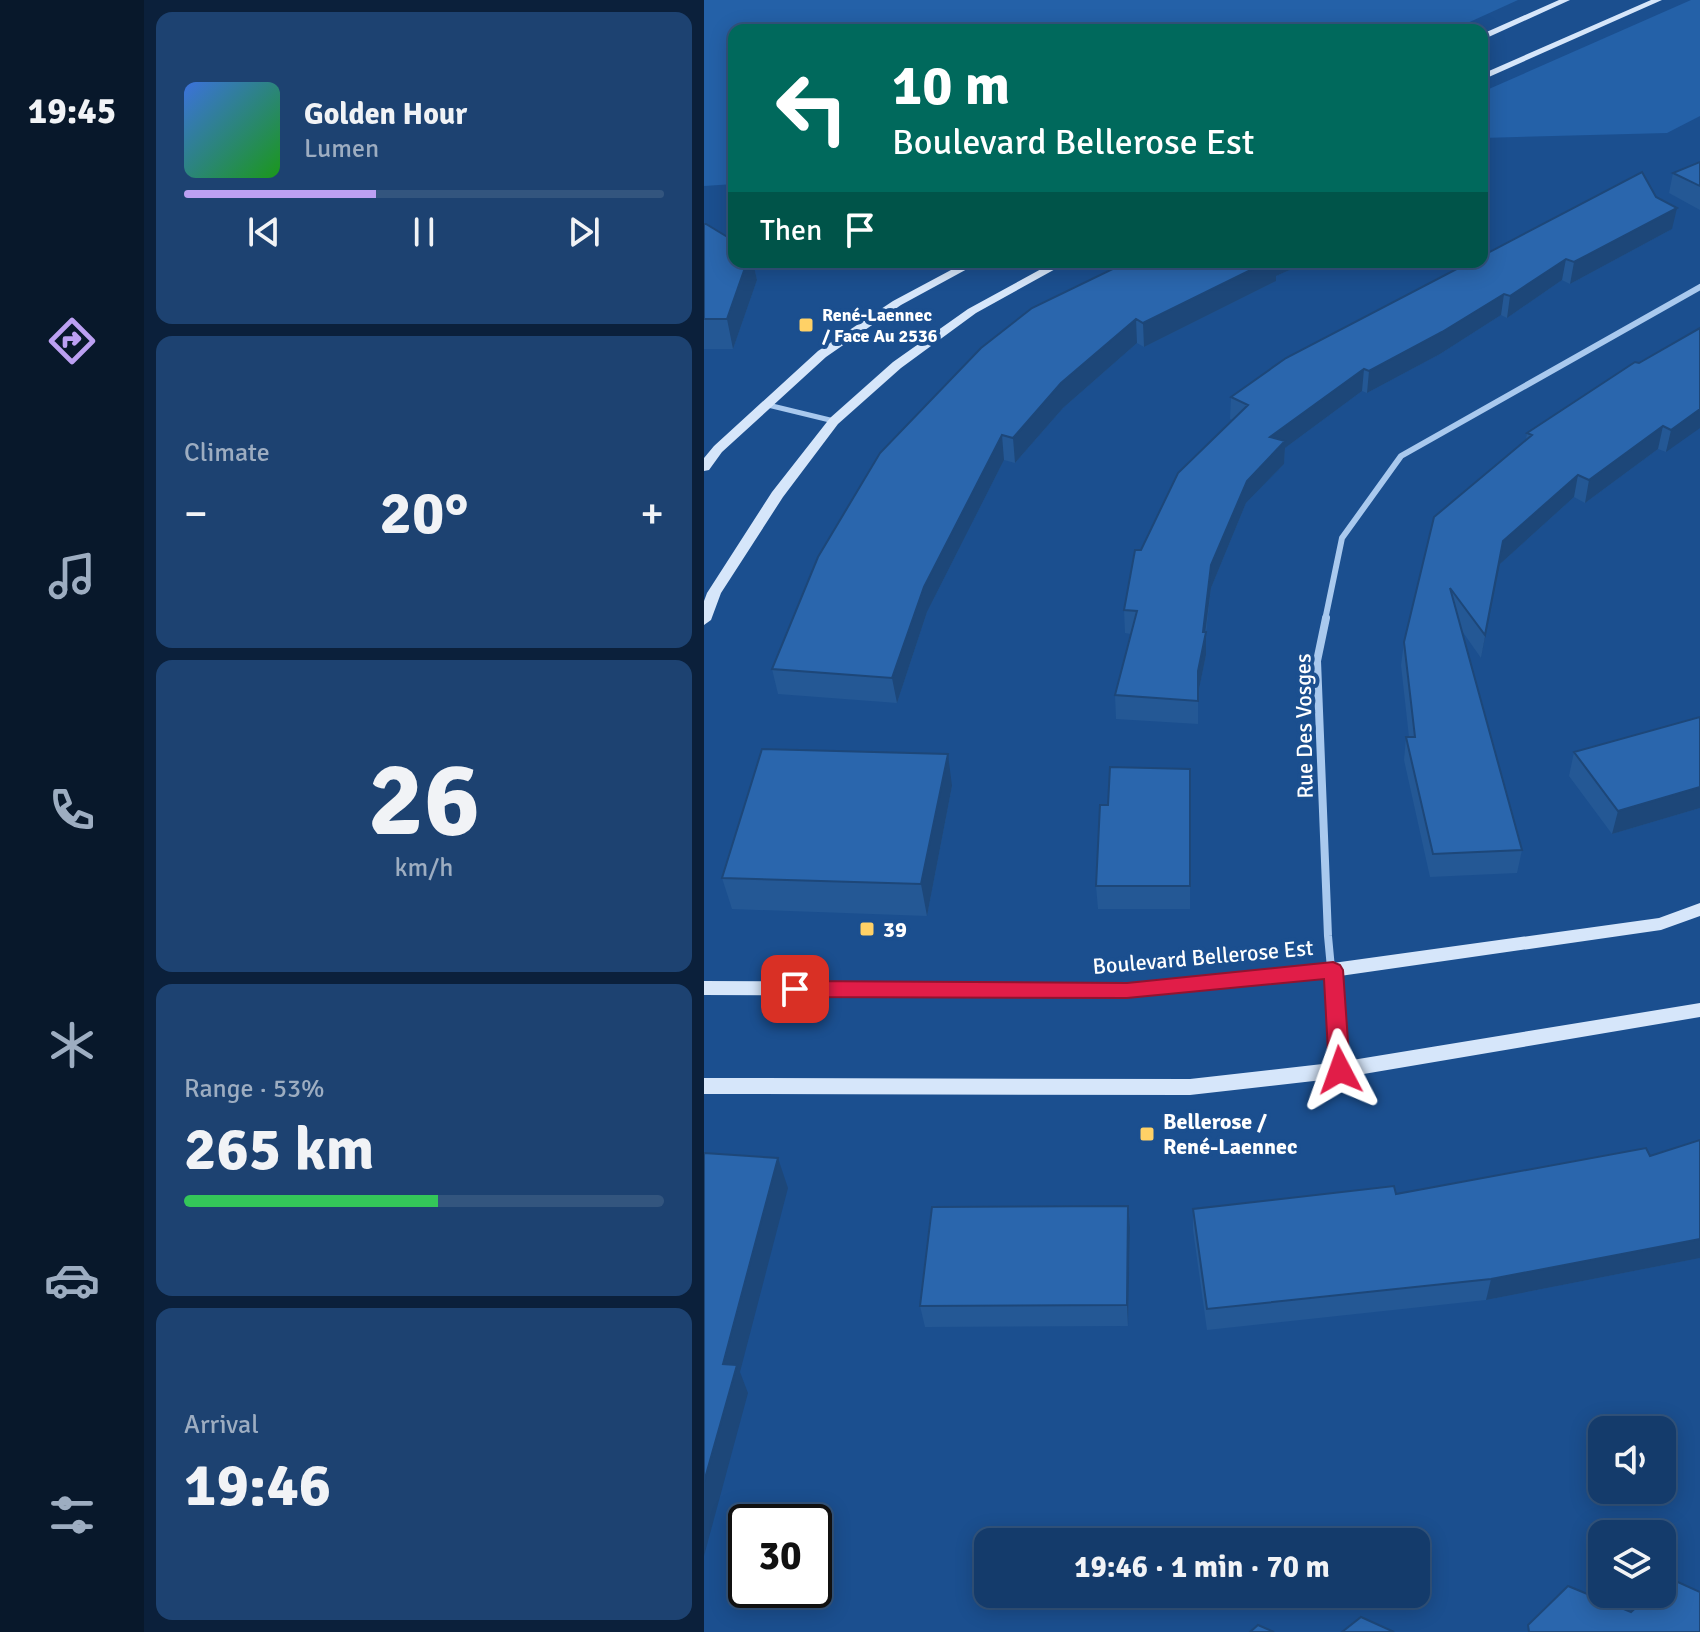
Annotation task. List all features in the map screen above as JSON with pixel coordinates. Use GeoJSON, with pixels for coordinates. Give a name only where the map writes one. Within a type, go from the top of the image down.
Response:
{"type":"FeatureCollection","features":[{"type":"Feature","properties":{"kind":"street"},"geometry":{"type":"LineString","coordinates":[[1488,34],[1566,0]]}},
{"type":"Feature","properties":{"kind":"street"},"geometry":{"type":"LineString","coordinates":[[1488,74],[1658,0]]}},
{"type":"Feature","properties":{"kind":"street"},"geometry":{"type":"LineString","coordinates":[[704,467],[718,449],[822,354],[897,303],[963,268]]}},
{"type":"Feature","properties":{"kind":"street"},"geometry":{"type":"LineString","coordinates":[[704,620],[714,593],[777,495],[834,421],[897,365],[972,311],[1051,268]]}},
{"type":"Feature","properties":{"kind":"street","name":"Rue Des Vosges"},"geometry":{"type":"LineString","coordinates":[[1340,1070],[1328,936],[1317,661],[1342,538],[1401,456],[1700,287]]}},
{"type":"Feature","properties":{"kind":"street","name":"Boulevard Bellerose Est"},"geometry":{"type":"LineString","coordinates":[[704,988],[1127,990],[1333,970],[1661,924],[1700,909]]}},
{"type":"Feature","properties":{"kind":"street"},"geometry":{"type":"LineString","coordinates":[[704,1086],[1190,1087],[1340,1070],[1700,1010]]}},
{"type":"Feature","properties":{"kind":"lane"},"geometry":{"type":"LineString","coordinates":[[767,404],[834,421]]}},
{"type":"Feature","properties":{"kind":"shaded area"},"geometry":{"type":"Polygon","coordinates":[[[704,0],[1518,0],[1465,24],[728,24],[728,184],[704,186],[704,0]]]}},
{"type":"Feature","properties":{"kind":"shaded area"},"geometry":{"type":"Polygon","coordinates":[[[1691,0],[1700,0],[1700,116],[1667,133],[1488,138],[1488,89],[1691,0]]]}},
{"type":"Feature","properties":{"kind":"building"},"geometry":{"type":"Polygon","coordinates":[[[1700,162],[1700,186],[1673,173],[1700,162]]]}},
{"type":"Feature","properties":{"kind":"building"},"geometry":{"type":"Polygon","coordinates":[[[1642,172],[1656,197],[1677,208],[1574,262],[1566,259],[1510,296],[1504,294],[1442,332],[1369,371],[1364,369],[1270,437],[1285,441],[1247,481],[1211,565],[1203,632],[1206,632],[1198,671],[1198,701],[1115,695],[1137,611],[1124,610],[1135,550],[1141,550],[1178,473],[1248,405],[1231,397],[1286,358],[1458,268],[1488,268],[1488,253],[1642,172]]]}},
{"type":"Feature","properties":{"kind":"building"},"geometry":{"type":"Polygon","coordinates":[[[706,224],[728,237],[728,268],[745,268],[727,319],[704,319],[706,224]]]}},
{"type":"Feature","properties":{"kind":"building"},"geometry":{"type":"Polygon","coordinates":[[[1115,268],[1255,268],[1143,323],[1136,319],[1061,383],[1013,438],[1002,435],[924,587],[892,678],[772,669],[818,557],[880,453],[981,348],[1032,308],[1115,268]]]}},
{"type":"Feature","properties":{"kind":"building"},"geometry":{"type":"Polygon","coordinates":[[[1700,328],[1700,409],[1671,430],[1663,426],[1589,480],[1578,475],[1503,541],[1485,635],[1450,588],[1522,850],[1433,854],[1406,737],[1415,737],[1404,642],[1434,517],[1532,435],[1527,433],[1635,362],[1639,363],[1700,328]]]}},
{"type":"Feature","properties":{"kind":"building"},"geometry":{"type":"Polygon","coordinates":[[[1700,717],[1700,787],[1618,811],[1574,752],[1700,717]]]}},
{"type":"Feature","properties":{"kind":"building"},"geometry":{"type":"Polygon","coordinates":[[[762,749],[948,754],[921,884],[722,878],[762,749]]]}},
{"type":"Feature","properties":{"kind":"building"},"geometry":{"type":"Polygon","coordinates":[[[1110,767],[1190,769],[1190,886],[1096,886],[1100,805],[1108,805],[1110,767]]]}},
{"type":"Feature","properties":{"kind":"building"},"geometry":{"type":"Polygon","coordinates":[[[1700,1140],[1700,1239],[1491,1279],[1207,1309],[1193,1209],[1394,1186],[1396,1194],[1646,1148],[1650,1156],[1700,1140]]]}},
{"type":"Feature","properties":{"kind":"building"},"geometry":{"type":"Polygon","coordinates":[[[704,1153],[778,1158],[723,1364],[737,1365],[704,1482],[704,1153]]]}},
{"type":"Feature","properties":{"kind":"building"},"geometry":{"type":"Polygon","coordinates":[[[1128,1206],[1127,1305],[920,1306],[932,1207],[1128,1206]]]}},
{"type":"Feature","properties":{"kind":"building"},"geometry":{"type":"Polygon","coordinates":[[[1676,1581],[1700,1592],[1700,1632],[1529,1632],[1528,1625],[1568,1586],[1588,1594],[1588,1608],[1621,1608],[1631,1612],[1635,1608],[1676,1608],[1676,1581]]]}},
{"type":"Feature","properties":{"kind":"building"},"geometry":{"type":"Polygon","coordinates":[[[1361,1617],[1394,1632],[1342,1632],[1361,1617]]]}},
{"type":"Feature","properties":{"kind":"building"},"geometry":{"type":"Polygon","coordinates":[[[1258,1625],[1274,1632],[1250,1632],[1258,1625]]]}},
{"type":"Feature","properties":{"kind":"place","name":"René-Laennec / Face Au 2536"},"geometry":{"type":"Point","coordinates":[806,325]}},
{"type":"Feature","properties":{"kind":"place","name":"39"},"geometry":{"type":"Point","coordinates":[867,929]}},
{"type":"Feature","properties":{"kind":"place","name":"Bellerose / René-Laennec"},"geometry":{"type":"Point","coordinates":[1147,1134]}},
{"type":"Feature","properties":{"kind":"route"},"geometry":{"type":"LineString","coordinates":[[795,989],[1127,990],[1333,970],[1340,1070]]}}]}
